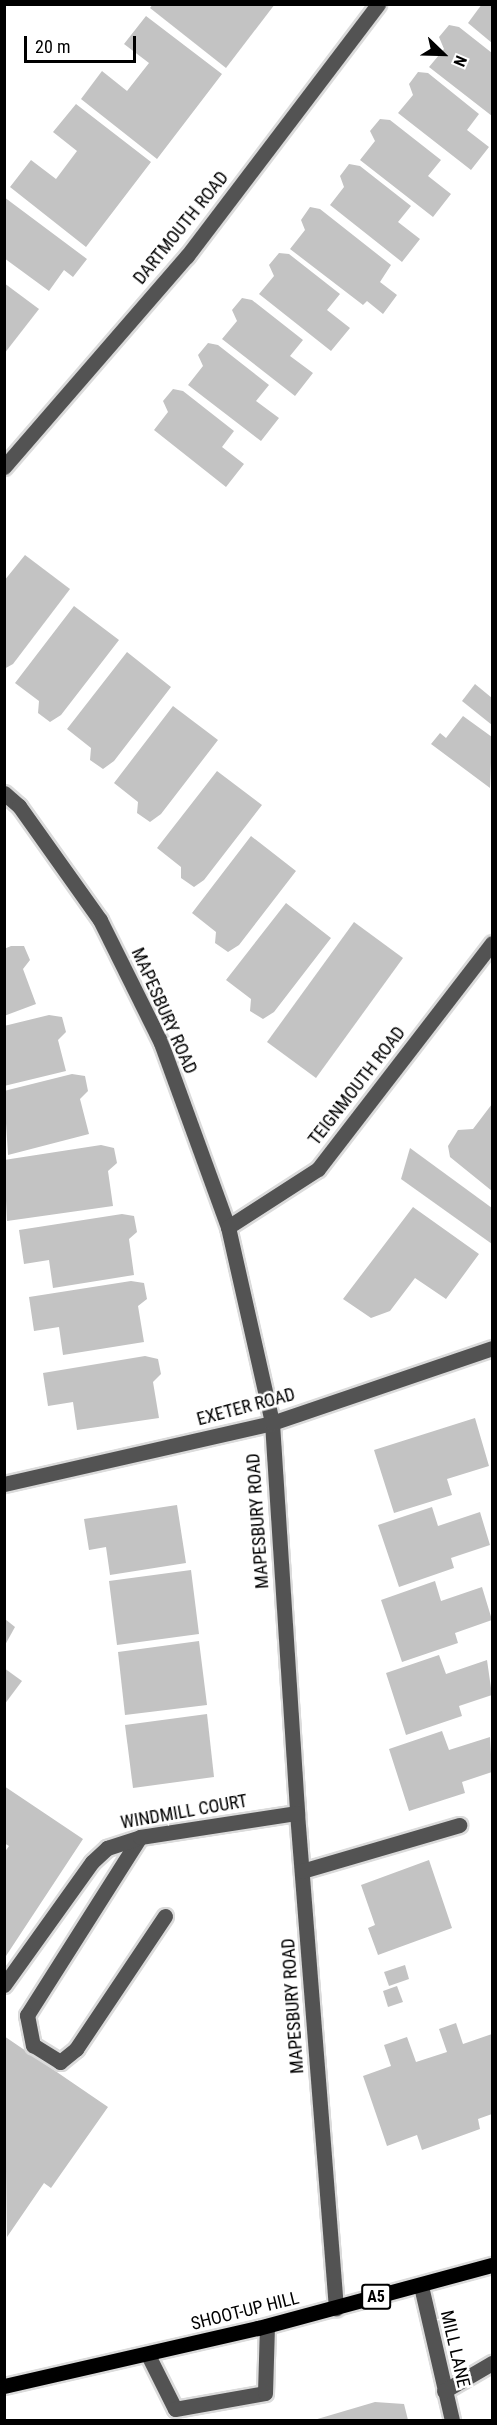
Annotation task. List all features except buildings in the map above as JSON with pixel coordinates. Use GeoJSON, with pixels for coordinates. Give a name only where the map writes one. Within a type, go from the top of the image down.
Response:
{"type":"FeatureCollection","features":[{"type":"Feature","properties":{"kind":"main road","name":"SHOOT-UP HILL"},"geometry":{"type":"LineString","coordinates":[[4,2386],[148,2355],[267,2326],[492,2265]]}},
{"type":"Feature","properties":{"kind":"street","name":"DARTMOUTH ROAD"},"geometry":{"type":"LineString","coordinates":[[4,467],[187,256],[378,4]]}},
{"type":"Feature","properties":{"kind":"street","name":"MAPESBURY ROAD"},"geometry":{"type":"LineString","coordinates":[[4,793],[19,806],[100,920],[161,1043],[228,1227],[272,1423],[297,1813],[336,2308]]}},
{"type":"Feature","properties":{"kind":"street","name":"TEIGNMOUTH ROAD"},"geometry":{"type":"LineString","coordinates":[[228,1227],[318,1169],[492,943]]}},
{"type":"Feature","properties":{"kind":"street","name":"EXETER ROAD"},"geometry":{"type":"LineString","coordinates":[[4,1484],[272,1423],[492,1348]]}},
{"type":"Feature","properties":{"kind":"street","name":"WINDMILL COURT"},"geometry":{"type":"LineString","coordinates":[[4,1985],[92,1862],[117,1843],[140,1837],[297,1813]]}},
{"type":"Feature","properties":{"kind":"street"},"geometry":{"type":"LineString","coordinates":[[302,1871],[459,1825]]}},
{"type":"Feature","properties":{"kind":"street"},"geometry":{"type":"LineString","coordinates":[[140,1837],[27,2015],[33,2045],[60,2062],[76,2049],[165,1916]]}},
{"type":"Feature","properties":{"kind":"street","name":"MILL LANE"},"geometry":{"type":"LineString","coordinates":[[421,2286],[452,2421]]}},
{"type":"Feature","properties":{"kind":"street"},"geometry":{"type":"LineString","coordinates":[[148,2355],[175,2409],[265,2393],[267,2326]]}},
{"type":"Feature","properties":{"kind":"street"},"geometry":{"type":"LineString","coordinates":[[444,2391],[492,2362]]}}]}
